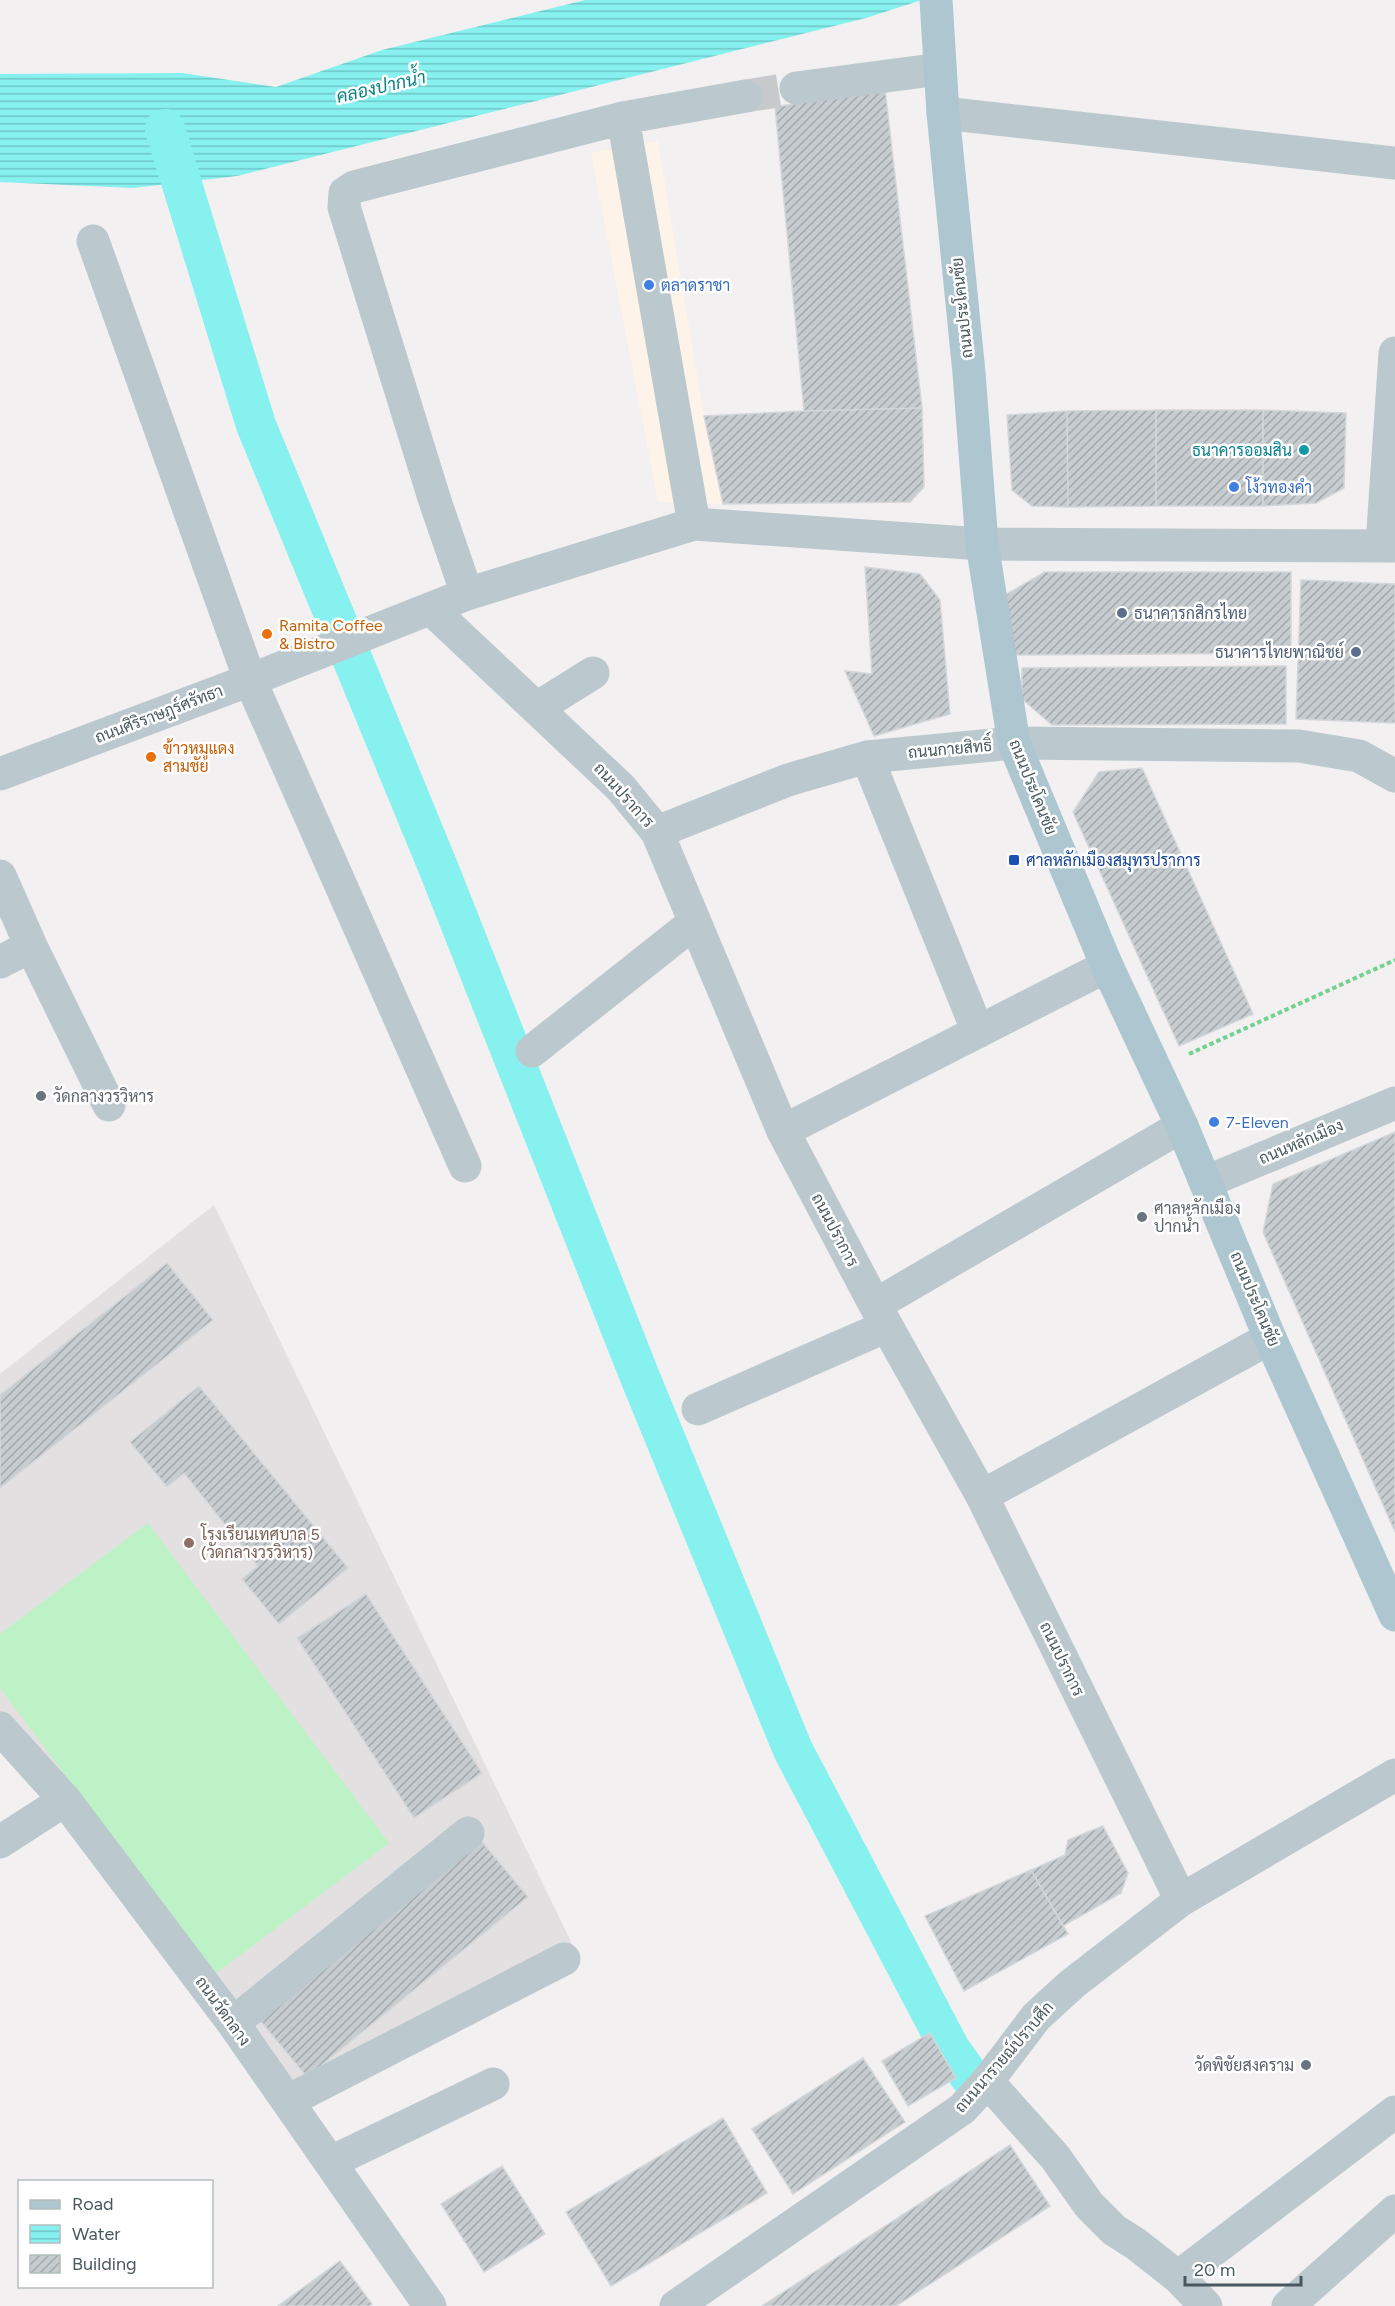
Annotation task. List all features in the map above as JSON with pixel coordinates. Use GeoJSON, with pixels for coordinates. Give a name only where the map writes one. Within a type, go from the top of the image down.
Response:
{"type":"FeatureCollection","features":[{"type":"Feature","properties":{"kind":"main road","name":"ถนนประโคนชัย"},"geometry":{"type":"LineString","coordinates":[[937,15],[943,112],[969,373],[982,544],[1014,743],[1107,966],[1182,1126],[1270,1338],[1395,1615]]}},
{"type":"Feature","properties":{"kind":"street"},"geometry":{"type":"LineString","coordinates":[[796,88],[940,69]]}},
{"type":"Feature","properties":{"kind":"street"},"geometry":{"type":"LineString","coordinates":[[467,594],[435,501],[344,207],[345,194],[354,187],[623,118],[746,96]]}},
{"type":"Feature","properties":{"kind":"street"},"geometry":{"type":"LineString","coordinates":[[943,112],[1395,163]]}},
{"type":"Feature","properties":{"kind":"street"},"geometry":{"type":"LineString","coordinates":[[623,118],[694,524],[982,544],[1389,545],[1395,353]]}},
{"type":"Feature","properties":{"kind":"street"},"geometry":{"type":"LineString","coordinates":[[93,241],[250,680],[465,1166]]}},
{"type":"Feature","properties":{"kind":"street","name":"ถนนศิริราษฎร์ศรัทธา"},"geometry":{"type":"LineString","coordinates":[[0,774],[250,680],[467,594],[694,524]]}},
{"type":"Feature","properties":{"kind":"street","name":"ถนนปราการ"},"geometry":{"type":"LineString","coordinates":[[431,609],[621,788],[657,832],[783,1131],[881,1316],[982,1496],[1181,1900]]}},
{"type":"Feature","properties":{"kind":"street"},"geometry":{"type":"LineString","coordinates":[[537,708],[593,673]]}},
{"type":"Feature","properties":{"kind":"street","name":"ถนนกายสิทธิ์"},"geometry":{"type":"LineString","coordinates":[[657,832],[788,780],[867,757],[1014,743],[1299,746],[1359,756],[1395,776]]}},
{"type":"Feature","properties":{"kind":"street"},"geometry":{"type":"LineString","coordinates":[[867,757],[978,1032]]}},
{"type":"Feature","properties":{"kind":"street"},"geometry":{"type":"LineString","coordinates":[[0,876],[109,1105]]}},
{"type":"Feature","properties":{"kind":"street"},"geometry":{"type":"LineString","coordinates":[[532,1051],[695,922]]}},
{"type":"Feature","properties":{"kind":"street"},"geometry":{"type":"LineString","coordinates":[[0,962],[32,946]]}},
{"type":"Feature","properties":{"kind":"street"},"geometry":{"type":"LineString","coordinates":[[783,1131],[1107,966]]}},
{"type":"Feature","properties":{"kind":"street","name":"ถนนหลักเมือง"},"geometry":{"type":"LineString","coordinates":[[1206,1182],[1395,1103]]}},
{"type":"Feature","properties":{"kind":"street"},"geometry":{"type":"LineString","coordinates":[[698,1409],[881,1316],[1182,1126]]}},
{"type":"Feature","properties":{"kind":"street"},"geometry":{"type":"LineString","coordinates":[[982,1496],[1270,1338]]}},
{"type":"Feature","properties":{"kind":"street","name":"ถนนวัดกลาง"},"geometry":{"type":"LineString","coordinates":[[0,1728],[65,1800],[232,2023],[430,2306]]}},
{"type":"Feature","properties":{"kind":"street","name":"ถนนนารายณ์ปราบศึก"},"geometry":{"type":"LineString","coordinates":[[676,2306],[962,2109],[987,2081],[1036,2017],[1072,1984],[1181,1900],[1395,1775]]}},
{"type":"Feature","properties":{"kind":"street"},"geometry":{"type":"LineString","coordinates":[[0,1842],[65,1800]]}},
{"type":"Feature","properties":{"kind":"street"},"geometry":{"type":"LineString","coordinates":[[232,2023],[468,1833]]}},
{"type":"Feature","properties":{"kind":"street"},"geometry":{"type":"LineString","coordinates":[[288,2101],[564,1959]]}},
{"type":"Feature","properties":{"kind":"street"},"geometry":{"type":"LineString","coordinates":[[987,2081],[1055,2157],[1097,2214],[1114,2230],[1178,2277],[1206,2306]]}},
{"type":"Feature","properties":{"kind":"street"},"geometry":{"type":"LineString","coordinates":[[331,2162],[493,2084]]}},
{"type":"Feature","properties":{"kind":"street"},"geometry":{"type":"LineString","coordinates":[[1178,2277],[1395,2112]]}},
{"type":"Feature","properties":{"kind":"street"},"geometry":{"type":"LineString","coordinates":[[1288,2306],[1395,2211]]}},
{"type":"Feature","properties":{"kind":"path"},"geometry":{"type":"LineString","coordinates":[[1156,1070],[1395,960]]}},
{"type":"Feature","properties":{"kind":"shaded area","name":"ตลาดราชา"},"geometry":{"type":"Polygon","coordinates":[[[658,141],[704,416],[723,504],[658,502],[591,153],[658,141]]]}},
{"type":"Feature","properties":{"kind":"shaded area","name":"โรงเรียนเทศบาล 5 (วัดกลางวรวิหาร)"},"geometry":{"type":"Polygon","coordinates":[[[214,1205],[576,1952],[303,2093],[0,1712],[0,1374],[214,1205]]]}},
{"type":"Feature","properties":{"kind":"green space"},"geometry":{"type":"Polygon","coordinates":[[[148,1523],[389,1843],[215,1974],[0,1688],[0,1634],[148,1523]]]}},
{"type":"Feature","properties":{"kind":"water","name":"คลองปากน้ำ"},"geometry":{"type":"Polygon","coordinates":[[[585,0],[922,0],[866,18],[237,176],[133,188],[0,182],[0,74],[182,73],[276,87],[382,50],[585,0]]]}},
{"type":"Feature","properties":{"kind":"building"},"geometry":{"type":"Polygon","coordinates":[[[885,89],[922,408],[804,411],[775,107],[885,89]]]}},
{"type":"Feature","properties":{"kind":"building"},"geometry":{"type":"Polygon","coordinates":[[[922,408],[924,487],[910,502],[723,504],[704,416],[922,408]]]}},
{"type":"Feature","properties":{"kind":"building"},"geometry":{"type":"Polygon","coordinates":[[[1156,410],[1156,506],[1068,507],[1067,411],[1156,410]]]}},
{"type":"Feature","properties":{"kind":"building"},"geometry":{"type":"Polygon","coordinates":[[[1156,410],[1263,410],[1263,506],[1156,506],[1156,410]]]}},
{"type":"Feature","properties":{"kind":"building","name":"ธนาคารออมสิน"},"geometry":{"type":"Polygon","coordinates":[[[1263,410],[1346,413],[1344,488],[1316,503],[1263,506],[1263,410]]]}},
{"type":"Feature","properties":{"kind":"building"},"geometry":{"type":"Polygon","coordinates":[[[1067,411],[1068,507],[1032,506],[1012,490],[1007,415],[1067,411]]]}},
{"type":"Feature","properties":{"kind":"building"},"geometry":{"type":"Polygon","coordinates":[[[865,567],[920,574],[940,600],[950,714],[874,736],[845,671],[872,674],[865,567]]]}},
{"type":"Feature","properties":{"kind":"building"},"geometry":{"type":"Polygon","coordinates":[[[1045,572],[1291,572],[1291,653],[1004,655],[1005,595],[1045,572]]]}},
{"type":"Feature","properties":{"kind":"building"},"geometry":{"type":"Polygon","coordinates":[[[1301,580],[1395,584],[1395,723],[1296,719],[1301,580]]]}},
{"type":"Feature","properties":{"kind":"building"},"geometry":{"type":"Polygon","coordinates":[[[1286,666],[1286,724],[1052,725],[1022,699],[1022,668],[1286,666]]]}},
{"type":"Feature","properties":{"kind":"building"},"geometry":{"type":"Polygon","coordinates":[[[1142,768],[1253,1014],[1179,1046],[1073,812],[1099,772],[1142,768]]]}},
{"type":"Feature","properties":{"kind":"building"},"geometry":{"type":"Polygon","coordinates":[[[1395,1132],[1395,1532],[1263,1232],[1273,1184],[1395,1132]]]}},
{"type":"Feature","properties":{"kind":"building"},"geometry":{"type":"Polygon","coordinates":[[[167,1263],[213,1320],[0,1488],[0,1395],[167,1263]]]}},
{"type":"Feature","properties":{"kind":"building"},"geometry":{"type":"Polygon","coordinates":[[[199,1386],[348,1568],[279,1624],[242,1579],[258,1566],[184,1473],[167,1487],[130,1442],[199,1386]]]}},
{"type":"Feature","properties":{"kind":"building"},"geometry":{"type":"Polygon","coordinates":[[[366,1594],[482,1773],[414,1818],[297,1638],[366,1594]]]}},
{"type":"Feature","properties":{"kind":"building"},"geometry":{"type":"Polygon","coordinates":[[[1103,1826],[1128,1873],[1121,1893],[1063,1926],[1031,1870],[1065,1855],[1068,1840],[1103,1826]]]}},
{"type":"Feature","properties":{"kind":"building"},"geometry":{"type":"Polygon","coordinates":[[[478,1837],[528,1897],[307,2077],[258,2018],[478,1837]]]}},
{"type":"Feature","properties":{"kind":"building"},"geometry":{"type":"Polygon","coordinates":[[[1031,1870],[1068,1934],[964,1991],[925,1916],[1031,1870]]]}},
{"type":"Feature","properties":{"kind":"building"},"geometry":{"type":"Polygon","coordinates":[[[930,2033],[956,2078],[908,2106],[882,2061],[930,2033]]]}},
{"type":"Feature","properties":{"kind":"building"},"geometry":{"type":"Polygon","coordinates":[[[863,2058],[905,2122],[793,2194],[752,2129],[863,2058]]]}},
{"type":"Feature","properties":{"kind":"building"},"geometry":{"type":"Polygon","coordinates":[[[723,2118],[767,2193],[611,2286],[566,2212],[723,2118]]]}},
{"type":"Feature","properties":{"kind":"building"},"geometry":{"type":"Polygon","coordinates":[[[1010,2145],[1050,2206],[896,2306],[762,2306],[1010,2145]]]}},
{"type":"Feature","properties":{"kind":"building"},"geometry":{"type":"Polygon","coordinates":[[[502,2166],[545,2234],[484,2272],[441,2204],[502,2166]]]}},
{"type":"Feature","properties":{"kind":"building"},"geometry":{"type":"Polygon","coordinates":[[[340,2261],[372,2304],[369,2306],[278,2306],[340,2261]]]}},
{"type":"Feature","properties":{"kind":"waterway"},"geometry":{"type":"LineString","coordinates":[[165,129],[256,425],[438,867],[640,1377],[793,1750],[950,2049],[970,2077]]}},
{"type":"Feature","properties":{"kind":"tunnel"},"geometry":{"type":"LineString","coordinates":[[746,96],[796,88]]}},
{"type":"Feature","properties":{"kind":"place","name":"ตลาดราชา"},"geometry":{"type":"Point","coordinates":[649,285]}},
{"type":"Feature","properties":{"kind":"place","name":"ธนาคารออมสิน"},"geometry":{"type":"Point","coordinates":[1304,450]}},
{"type":"Feature","properties":{"kind":"place","name":"โง้วทองคำ"},"geometry":{"type":"Point","coordinates":[1234,487]}},
{"type":"Feature","properties":{"kind":"place","name":"ธนาคารกสิกรไทย"},"geometry":{"type":"Point","coordinates":[1122,613]}},
{"type":"Feature","properties":{"kind":"place","name":"Ramita Coffee & Bistro"},"geometry":{"type":"Point","coordinates":[267,634]}},
{"type":"Feature","properties":{"kind":"place","name":"ธนาคารไทยพาณิชย์"},"geometry":{"type":"Point","coordinates":[1356,652]}},
{"type":"Feature","properties":{"kind":"place","name":"ข้าวหมูแดง สามชัย"},"geometry":{"type":"Point","coordinates":[151,757]}},
{"type":"Feature","properties":{"kind":"place","name":"ศาลหลักเมืองสมุทรปราการ"},"geometry":{"type":"Point","coordinates":[1014,860]}},
{"type":"Feature","properties":{"kind":"place","name":"วัดกลางวรวิหาร"},"geometry":{"type":"Point","coordinates":[41,1096]}},
{"type":"Feature","properties":{"kind":"place","name":"7-Eleven"},"geometry":{"type":"Point","coordinates":[1214,1122]}},
{"type":"Feature","properties":{"kind":"place","name":"ศาลหลักเมือง ปากน้ำ"},"geometry":{"type":"Point","coordinates":[1142,1217]}},
{"type":"Feature","properties":{"kind":"place","name":"โรงเรียนเทศบาล 5 (วัดกลางวรวิหาร)"},"geometry":{"type":"Point","coordinates":[189,1543]}},
{"type":"Feature","properties":{"kind":"place","name":"วัดพิชัยสงคราม"},"geometry":{"type":"Point","coordinates":[1306,2065]}}]}
